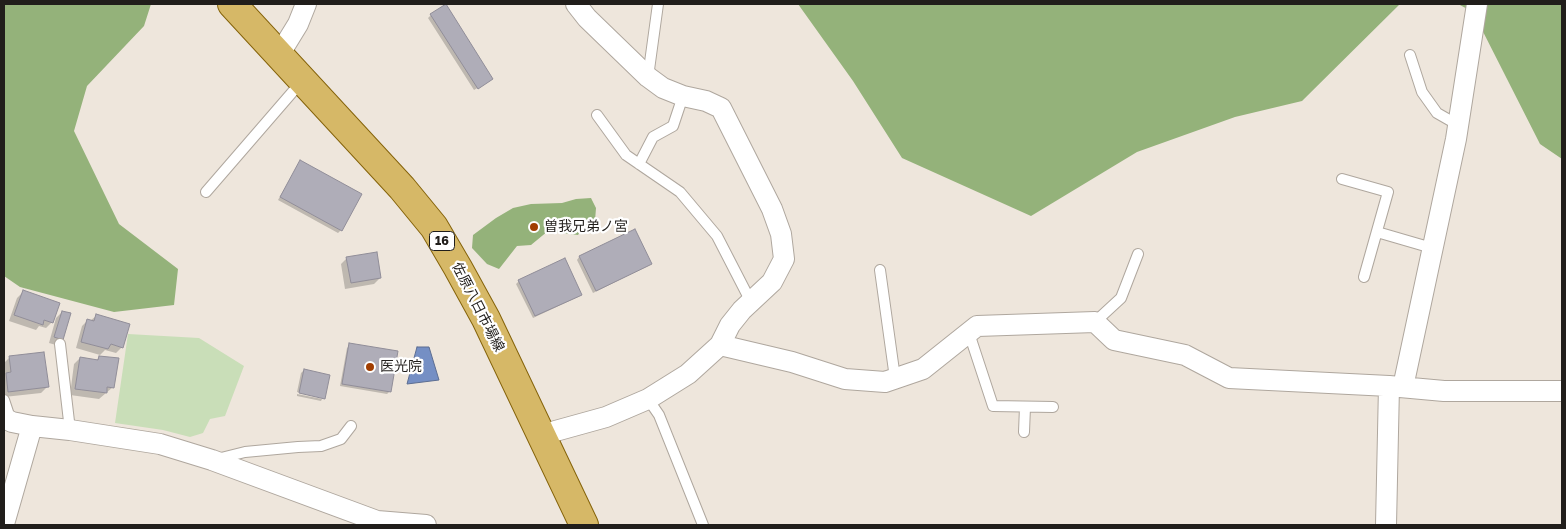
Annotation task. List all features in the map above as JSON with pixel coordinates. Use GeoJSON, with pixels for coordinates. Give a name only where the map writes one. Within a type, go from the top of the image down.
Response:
{"type":"FeatureCollection","features":[{"type":"Feature","properties":{"kind":"main road","name":"佐原八日市場線"},"geometry":{"type":"LineString","coordinates":[[232,4],[402,188],[434,227],[486,319],[584,525]]}},
{"type":"Feature","properties":{"kind":"street"},"geometry":{"type":"LineString","coordinates":[[279,55],[298,24],[306,4]]}},
{"type":"Feature","properties":{"kind":"street"},"geometry":{"type":"LineString","coordinates":[[541,435],[606,417],[648,399],[688,374],[720,345],[730,325],[742,310],[772,282],[784,259],[781,234],[772,209],[721,108],[706,101],[683,96],[664,88],[648,77],[587,18],[576,4]]}},
{"type":"Feature","properties":{"kind":"street"},"geometry":{"type":"LineString","coordinates":[[1386,525],[1396,386],[1432,248],[1458,125],[1478,4]]}},
{"type":"Feature","properties":{"kind":"street"},"geometry":{"type":"LineString","coordinates":[[720,345],[792,362],[846,379],[884,382],[923,369],[978,326],[1095,322],[1114,340],[1185,355],[1229,378],[1396,386],[1444,391],[1562,391]]}},
{"type":"Feature","properties":{"kind":"street"},"geometry":{"type":"LineString","coordinates":[[8,420],[32,426],[160,444],[212,460],[377,521],[426,525]]}},
{"type":"Feature","properties":{"kind":"street"},"geometry":{"type":"LineString","coordinates":[[4,524],[32,426]]}},
{"type":"Feature","properties":{"kind":"lane"},"geometry":{"type":"LineString","coordinates":[[648,77],[658,4]]}},
{"type":"Feature","properties":{"kind":"lane"},"geometry":{"type":"LineString","coordinates":[[1410,55],[1422,92],[1437,113],[1458,125]]}},
{"type":"Feature","properties":{"kind":"lane"},"geometry":{"type":"LineString","coordinates":[[206,192],[303,80]]}},
{"type":"Feature","properties":{"kind":"lane"},"geometry":{"type":"LineString","coordinates":[[639,164],[653,137],[673,126],[683,96]]}},
{"type":"Feature","properties":{"kind":"lane"},"geometry":{"type":"LineString","coordinates":[[597,115],[626,155],[680,192],[717,236],[751,302]]}},
{"type":"Feature","properties":{"kind":"lane"},"geometry":{"type":"LineString","coordinates":[[1342,179],[1388,192],[1364,277]]}},
{"type":"Feature","properties":{"kind":"lane"},"geometry":{"type":"LineString","coordinates":[[1377,232],[1432,248]]}},
{"type":"Feature","properties":{"kind":"lane"},"geometry":{"type":"LineString","coordinates":[[1095,322],[1121,298],[1138,254]]}},
{"type":"Feature","properties":{"kind":"lane"},"geometry":{"type":"LineString","coordinates":[[880,270],[895,378]]}},
{"type":"Feature","properties":{"kind":"lane"},"geometry":{"type":"LineString","coordinates":[[969,333],[993,406],[1053,408]]}},
{"type":"Feature","properties":{"kind":"lane"},"geometry":{"type":"LineString","coordinates":[[60,344],[70,430]]}},
{"type":"Feature","properties":{"kind":"lane"},"geometry":{"type":"LineString","coordinates":[[648,399],[659,415],[703,525]]}},
{"type":"Feature","properties":{"kind":"lane"},"geometry":{"type":"LineString","coordinates":[[4,400],[8,420]]}},
{"type":"Feature","properties":{"kind":"lane"},"geometry":{"type":"LineString","coordinates":[[1024,432],[1025,407]]}},
{"type":"Feature","properties":{"kind":"lane"},"geometry":{"type":"LineString","coordinates":[[212,460],[245,452],[321,446],[341,439],[351,426]]}},
{"type":"Feature","properties":{"kind":"green space"},"geometry":{"type":"Polygon","coordinates":[[[4,4],[151,4],[144,26],[87,86],[74,131],[119,224],[178,269],[174,305],[114,312],[20,287],[4,276],[4,4]]]}},
{"type":"Feature","properties":{"kind":"green space"},"geometry":{"type":"Polygon","coordinates":[[[798,4],[1400,4],[1302,101],[1235,117],[1137,152],[1031,216],[902,158],[853,81],[798,4]]]}},
{"type":"Feature","properties":{"kind":"green space"},"geometry":{"type":"Polygon","coordinates":[[[1458,4],[1562,4],[1562,159],[1540,144],[1473,12],[1458,4]]]}},
{"type":"Feature","properties":{"kind":"green space"},"geometry":{"type":"Polygon","coordinates":[[[591,198],[596,208],[595,221],[582,229],[578,235],[548,231],[531,245],[517,246],[499,269],[487,264],[472,248],[473,235],[513,208],[531,204],[562,203],[576,199],[591,198]]]}},
{"type":"Feature","properties":{"kind":"green space"},"geometry":{"type":"Polygon","coordinates":[[[128,334],[199,338],[244,366],[225,416],[210,419],[203,433],[190,437],[163,430],[115,423],[128,334]]]}},
{"type":"Feature","properties":{"kind":"water"},"geometry":{"type":"Polygon","coordinates":[[[417,347],[429,347],[439,380],[407,384],[417,347]]]}},
{"type":"Feature","properties":{"kind":"building"},"geometry":{"type":"Polygon","coordinates":[[[446,4],[493,79],[478,89],[430,14],[446,4]]]}},
{"type":"Feature","properties":{"kind":"building"},"geometry":{"type":"Polygon","coordinates":[[[300,160],[362,194],[342,231],[280,197],[300,160]]]}},
{"type":"Feature","properties":{"kind":"building"},"geometry":{"type":"Polygon","coordinates":[[[635,229],[652,264],[596,291],[579,256],[635,229]]]}},
{"type":"Feature","properties":{"kind":"building"},"geometry":{"type":"Polygon","coordinates":[[[377,252],[381,278],[351,283],[346,257],[377,252]]]}},
{"type":"Feature","properties":{"kind":"building"},"geometry":{"type":"Polygon","coordinates":[[[565,258],[582,295],[535,316],[518,280],[565,258]]]}},
{"type":"Feature","properties":{"kind":"building"},"geometry":{"type":"Polygon","coordinates":[[[23,290],[60,303],[53,323],[44,320],[43,325],[14,315],[23,290]]]}},
{"type":"Feature","properties":{"kind":"building"},"geometry":{"type":"Polygon","coordinates":[[[62,311],[71,313],[63,340],[54,337],[62,311]]]}},
{"type":"Feature","properties":{"kind":"building"},"geometry":{"type":"Polygon","coordinates":[[[96,314],[130,324],[123,348],[111,344],[108,349],[81,342],[87,319],[94,321],[96,314]]]}},
{"type":"Feature","properties":{"kind":"building","name":"医光院"},"geometry":{"type":"Polygon","coordinates":[[[349,343],[398,351],[391,392],[342,384],[349,343]]]}},
{"type":"Feature","properties":{"kind":"building"},"geometry":{"type":"Polygon","coordinates":[[[44,352],[49,387],[8,392],[6,373],[11,372],[9,356],[44,352]]]}},
{"type":"Feature","properties":{"kind":"building"},"geometry":{"type":"Polygon","coordinates":[[[99,356],[119,358],[114,388],[107,387],[107,393],[75,389],[80,357],[98,360],[99,356]]]}},
{"type":"Feature","properties":{"kind":"building"},"geometry":{"type":"Polygon","coordinates":[[[304,369],[330,375],[325,399],[299,393],[304,369]]]}},
{"type":"Feature","properties":{"kind":"place","name":"曽我兄弟ノ宮"},"geometry":{"type":"Point","coordinates":[534,227]}},
{"type":"Feature","properties":{"kind":"place","name":"医光院"},"geometry":{"type":"Point","coordinates":[370,367]}}]}
